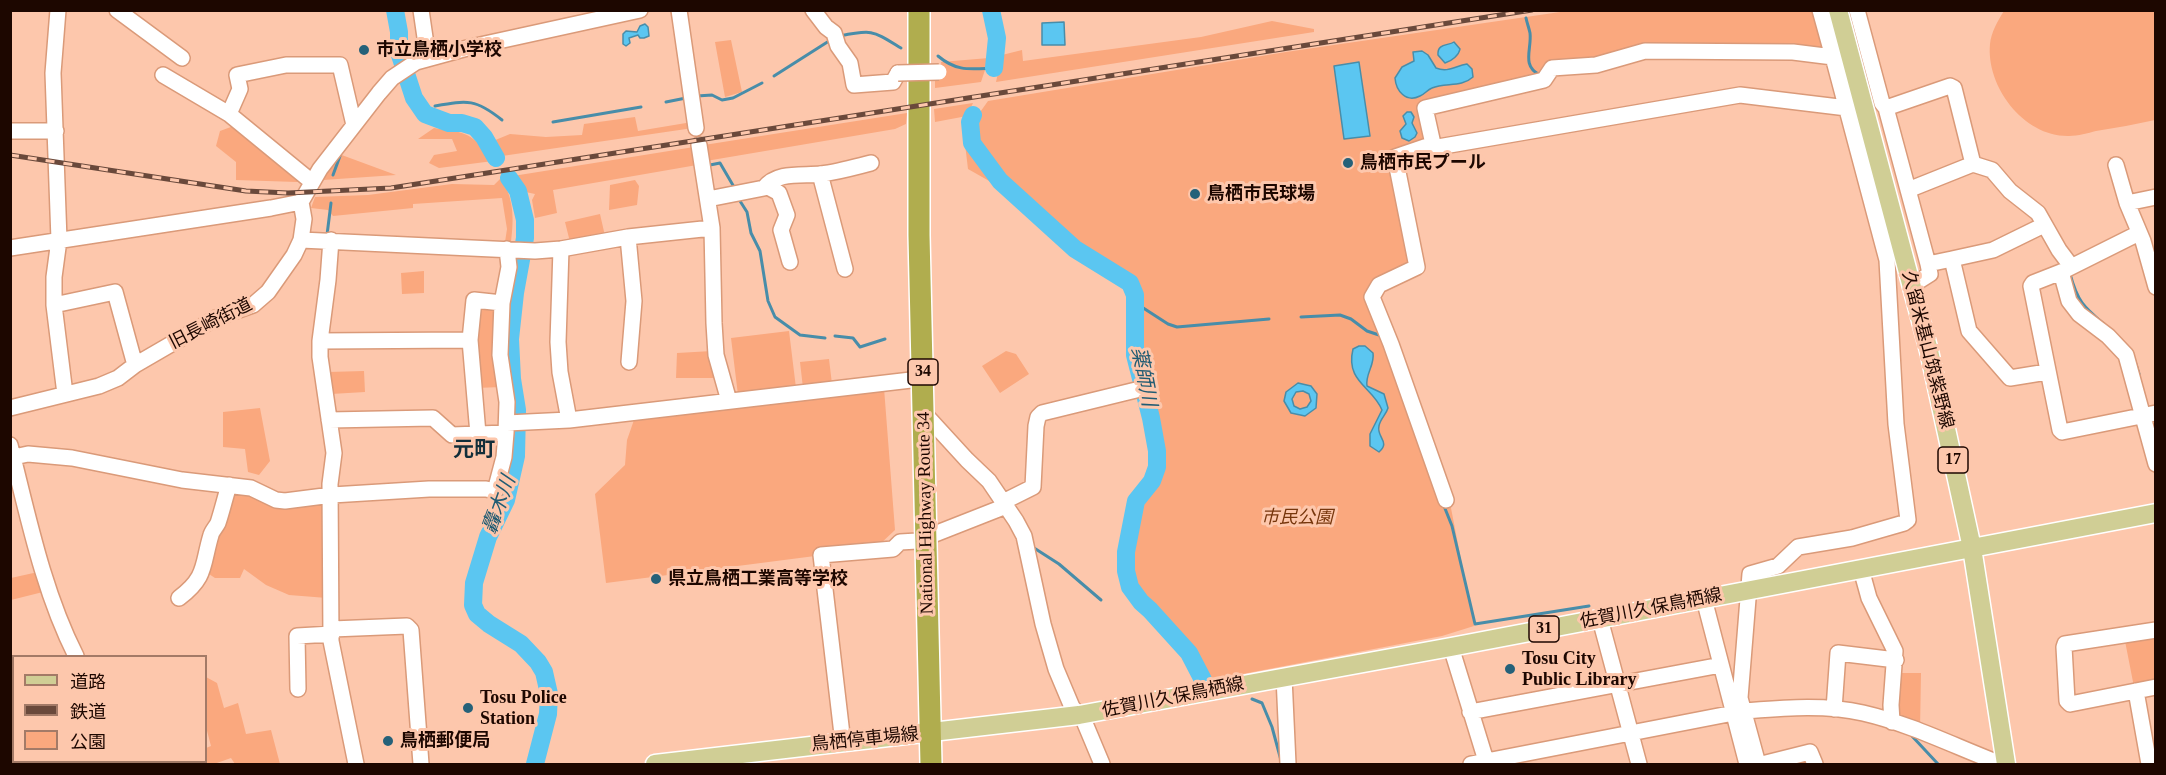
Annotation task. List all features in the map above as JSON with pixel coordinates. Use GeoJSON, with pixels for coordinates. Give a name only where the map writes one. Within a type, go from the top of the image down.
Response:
{"type":"FeatureCollection","features":[{"type":"Feature","properties":{"kind":"highway","name":"National Highway Route 34"},"geometry":{"type":"LineString","coordinates":[[919,10],[918,119],[931,765]]}},
{"type":"Feature","properties":{"kind":"main road","name":"久留米基山筑紫野線"},"geometry":{"type":"LineString","coordinates":[[1838,10],[1929,351],[1972,548],[2006,765]]}},
{"type":"Feature","properties":{"kind":"main road","name":"佐賀川久保鳥栖線"},"geometry":{"type":"LineString","coordinates":[[931,733],[1078,715],[1451,647],[2156,513]]}},
{"type":"Feature","properties":{"kind":"main road","name":"鳥栖停車場線"},"geometry":{"type":"LineString","coordinates":[[655,765],[931,733]]}},
{"type":"Feature","properties":{"kind":"street"},"geometry":{"type":"LineString","coordinates":[[58,10],[53,73],[60,240],[54,277],[54,305],[65,394]]}},
{"type":"Feature","properties":{"kind":"street"},"geometry":{"type":"LineString","coordinates":[[117,10],[182,58]]}},
{"type":"Feature","properties":{"kind":"street"},"geometry":{"type":"LineString","coordinates":[[421,10],[422,60]]}},
{"type":"Feature","properties":{"kind":"street"},"geometry":{"type":"LineString","coordinates":[[679,10],[696,128]]}},
{"type":"Feature","properties":{"kind":"street"},"geometry":{"type":"LineString","coordinates":[[813,10],[826,27],[834,33],[838,46],[850,63],[854,85],[893,82],[898,73],[939,72]]}},
{"type":"Feature","properties":{"kind":"street"},"geometry":{"type":"LineString","coordinates":[[1747,765],[1739,712],[1750,574],[1778,566],[1798,547],[1852,538],[1908,520],[1896,424],[1887,260],[1840,107],[1833,57],[1820,10]]}},
{"type":"Feature","properties":{"kind":"street"},"geometry":{"type":"LineString","coordinates":[[1857,10],[1882,103],[1886,108],[1930,274],[1911,286]]}},
{"type":"Feature","properties":{"kind":"street"},"geometry":{"type":"LineString","coordinates":[[10,248],[301,202],[312,182],[354,125],[397,74],[422,60],[632,11]]}},
{"type":"Feature","properties":{"kind":"street"},"geometry":{"type":"LineString","coordinates":[[1833,57],[1793,52],[1645,51],[1596,65],[1548,74],[1425,108],[1433,144],[1438,147],[1740,95],[1840,107]]}},
{"type":"Feature","properties":{"kind":"street"},"geometry":{"type":"LineString","coordinates":[[229,114],[240,89],[237,75],[286,65],[340,65],[354,125]]}},
{"type":"Feature","properties":{"kind":"street"},"geometry":{"type":"LineString","coordinates":[[163,75],[229,114],[312,182]]}},
{"type":"Feature","properties":{"kind":"street"},"geometry":{"type":"LineString","coordinates":[[1886,108],[1950,86],[1954,88],[1973,164]]}},
{"type":"Feature","properties":{"kind":"street"},"geometry":{"type":"LineString","coordinates":[[10,131],[56,131]]}},
{"type":"Feature","properties":{"kind":"street"},"geometry":{"type":"LineString","coordinates":[[1433,144],[1395,158],[1417,267],[1379,285],[1372,297],[1446,500]]}},
{"type":"Feature","properties":{"kind":"street"},"geometry":{"type":"LineString","coordinates":[[699,145],[712,228],[716,355],[729,401]]}},
{"type":"Feature","properties":{"kind":"street"},"geometry":{"type":"LineString","coordinates":[[708,199],[764,188],[769,181],[795,174],[820,174],[872,164]]}},
{"type":"Feature","properties":{"kind":"street"},"geometry":{"type":"LineString","coordinates":[[1908,190],[1973,164],[1992,170],[2010,190],[2038,213],[2040,227],[2066,269],[2069,301],[2079,314],[2108,336],[2126,355],[2150,414],[2156,464]]}},
{"type":"Feature","properties":{"kind":"street"},"geometry":{"type":"LineString","coordinates":[[2116,165],[2127,202],[2153,271],[2156,287]]}},
{"type":"Feature","properties":{"kind":"street"},"geometry":{"type":"LineString","coordinates":[[820,174],[845,268]]}},
{"type":"Feature","properties":{"kind":"street"},"geometry":{"type":"LineString","coordinates":[[766,186],[779,193],[787,215],[781,230],[790,262]]}},
{"type":"Feature","properties":{"kind":"street"},"geometry":{"type":"LineString","coordinates":[[2127,202],[2156,197]]}},
{"type":"Feature","properties":{"kind":"street","name":"旧長崎街道"},"geometry":{"type":"LineString","coordinates":[[10,408],[99,386],[118,378],[135,365],[216,318],[253,305],[282,275],[301,240],[304,219],[301,202]]}},
{"type":"Feature","properties":{"kind":"street"},"geometry":{"type":"LineString","coordinates":[[1928,264],[1992,250],[2040,227]]}},
{"type":"Feature","properties":{"kind":"street"},"geometry":{"type":"LineString","coordinates":[[301,240],[531,250],[561,249],[628,237],[712,228]]}},
{"type":"Feature","properties":{"kind":"street"},"geometry":{"type":"LineString","coordinates":[[2139,233],[2033,283],[2031,286],[2060,430],[2062,432],[2150,414]]}},
{"type":"Feature","properties":{"kind":"street"},"geometry":{"type":"LineString","coordinates":[[628,237],[634,301],[629,362]]}},
{"type":"Feature","properties":{"kind":"street"},"geometry":{"type":"LineString","coordinates":[[331,240],[320,357],[334,453],[330,484],[332,495],[332,632],[356,765]]}},
{"type":"Feature","properties":{"kind":"street"},"geometry":{"type":"LineString","coordinates":[[75,655],[49,591],[12,451],[72,458],[182,480],[251,488],[276,500],[285,501],[332,495],[429,489],[495,491],[504,457],[507,428],[507,402],[501,355],[502,303],[509,267],[507,249]]}},
{"type":"Feature","properties":{"kind":"street"},"geometry":{"type":"LineString","coordinates":[[561,249],[558,342],[560,372],[569,420]]}},
{"type":"Feature","properties":{"kind":"street"},"geometry":{"type":"LineString","coordinates":[[1952,258],[1971,335],[2010,378],[2047,372]]}},
{"type":"Feature","properties":{"kind":"street"},"geometry":{"type":"LineString","coordinates":[[1887,270],[1906,266]]}},
{"type":"Feature","properties":{"kind":"street"},"geometry":{"type":"LineString","coordinates":[[54,305],[115,292],[135,365]]}},
{"type":"Feature","properties":{"kind":"street"},"geometry":{"type":"LineString","coordinates":[[478,434],[470,340],[474,300],[502,303]]}},
{"type":"Feature","properties":{"kind":"street"},"geometry":{"type":"LineString","coordinates":[[320,340],[470,340]]}},
{"type":"Feature","properties":{"kind":"street"},"geometry":{"type":"LineString","coordinates":[[330,420],[433,418],[452,435],[478,434],[532,422],[569,420],[911,380]]}},
{"type":"Feature","properties":{"kind":"street"},"geometry":{"type":"LineString","coordinates":[[843,742],[821,555],[893,549],[900,542],[917,541],[926,536],[955,528],[1005,504],[1033,487],[1036,426],[1038,417],[1042,413],[1136,390]]}},
{"type":"Feature","properties":{"kind":"street"},"geometry":{"type":"LineString","coordinates":[[923,412],[982,473],[1005,504],[1024,536],[1043,624],[1053,658],[1072,707],[1084,721],[1102,765]]}},
{"type":"Feature","properties":{"kind":"street"},"geometry":{"type":"LineString","coordinates":[[179,598],[190,590],[201,575],[211,534],[217,524],[229,485]]}},
{"type":"Feature","properties":{"kind":"street"},"geometry":{"type":"LineString","coordinates":[[1861,569],[1869,598],[1895,651],[1892,722]]}},
{"type":"Feature","properties":{"kind":"street"},"geometry":{"type":"LineString","coordinates":[[1704,598],[1721,665],[1760,765],[1810,752],[1815,765]]}},
{"type":"Feature","properties":{"kind":"street"},"geometry":{"type":"LineString","coordinates":[[1600,618],[1639,765]]}},
{"type":"Feature","properties":{"kind":"street"},"geometry":{"type":"LineString","coordinates":[[298,689],[297,636],[407,626],[411,630],[421,765]]}},
{"type":"Feature","properties":{"kind":"street"},"geometry":{"type":"LineString","coordinates":[[2156,630],[2065,644],[2064,647],[2067,701],[2070,704],[2156,687]]}},
{"type":"Feature","properties":{"kind":"street"},"geometry":{"type":"LineString","coordinates":[[1451,647],[1470,712],[1481,763],[1739,712],[1789,708],[1834,709],[1863,713],[1892,722],[2001,765]]}},
{"type":"Feature","properties":{"kind":"street"},"geometry":{"type":"LineString","coordinates":[[1834,709],[1838,653],[1896,660]]}},
{"type":"Feature","properties":{"kind":"street"},"geometry":{"type":"LineString","coordinates":[[1470,712],[1721,665]]}},
{"type":"Feature","properties":{"kind":"street"},"geometry":{"type":"LineString","coordinates":[[1284,677],[1288,765]]}},
{"type":"Feature","properties":{"kind":"street"},"geometry":{"type":"LineString","coordinates":[[2136,691],[2149,765]]}},
{"type":"Feature","properties":{"kind":"green space","name":"市民公園"},"geometry":{"type":"Polygon","coordinates":[[[1567,11],[1816,11],[1828,53],[1644,48],[1540,79],[1422,106],[1430,140],[1392,155],[1410,266],[1375,282],[1365,300],[1388,345],[1450,503],[1474,626],[1442,636],[1206,681],[1189,648],[1140,592],[1127,569],[1127,554],[1139,508],[1160,479],[1162,464],[1140,365],[1137,338],[1137,291],[1131,280],[1075,243],[1011,185],[977,142],[974,130],[978,115],[988,101],[1286,52],[1567,11]]]}},
{"type":"Feature","properties":{"kind":"green space"},"geometry":{"type":"Polygon","coordinates":[[[2004,11],[2155,11],[2155,120],[2069,136],[2053,134],[2023,119],[2001,92],[1990,60],[1992,35],[2004,11]]]}},
{"type":"Feature","properties":{"kind":"green space"},"geometry":{"type":"Polygon","coordinates":[[[1272,21],[1314,29],[1314,32],[996,82],[1002,55],[1022,50],[1023,61],[1201,37],[1272,21]]]}},
{"type":"Feature","properties":{"kind":"green space"},"geometry":{"type":"Polygon","coordinates":[[[731,40],[742,92],[725,97],[715,42],[731,40]]]}},
{"type":"Feature","properties":{"kind":"green space"},"geometry":{"type":"Polygon","coordinates":[[[989,58],[981,82],[935,88],[935,78],[943,77],[941,62],[989,58]]]}},
{"type":"Feature","properties":{"kind":"green space"},"geometry":{"type":"Polygon","coordinates":[[[973,103],[967,116],[935,122],[934,109],[973,103]]]}},
{"type":"Feature","properties":{"kind":"green space"},"geometry":{"type":"Polygon","coordinates":[[[907,113],[906,124],[895,129],[706,161],[704,145],[907,113]]]}},
{"type":"Feature","properties":{"kind":"green space"},"geometry":{"type":"Polygon","coordinates":[[[635,117],[638,131],[692,122],[693,128],[502,156],[493,141],[510,134],[546,137],[582,135],[584,124],[635,117]]]}},
{"type":"Feature","properties":{"kind":"green space"},"geometry":{"type":"Polygon","coordinates":[[[239,124],[304,177],[297,182],[236,180],[236,162],[216,146],[220,131],[239,124]]]}},
{"type":"Feature","properties":{"kind":"green space"},"geometry":{"type":"Polygon","coordinates":[[[434,128],[462,133],[474,139],[493,161],[439,168],[429,163],[434,155],[457,151],[452,139],[418,139],[434,128]]]}},
{"type":"Feature","properties":{"kind":"green space"},"geometry":{"type":"Polygon","coordinates":[[[965,144],[998,186],[968,169],[965,144]]]}},
{"type":"Feature","properties":{"kind":"green space"},"geometry":{"type":"Polygon","coordinates":[[[694,147],[697,165],[553,190],[557,213],[535,218],[532,200],[535,194],[521,191],[513,176],[694,147]]]}},
{"type":"Feature","properties":{"kind":"green space"},"geometry":{"type":"Polygon","coordinates":[[[339,154],[396,175],[323,180],[339,154]]]}},
{"type":"Feature","properties":{"kind":"green space"},"geometry":{"type":"Polygon","coordinates":[[[501,178],[512,209],[511,242],[505,242],[507,229],[502,198],[413,204],[413,208],[333,216],[328,210],[311,208],[315,197],[368,195],[452,184],[494,185],[501,178]]]}},
{"type":"Feature","properties":{"kind":"green space"},"geometry":{"type":"Polygon","coordinates":[[[635,180],[639,186],[637,205],[609,210],[610,185],[635,180]]]}},
{"type":"Feature","properties":{"kind":"green space"},"geometry":{"type":"Polygon","coordinates":[[[600,214],[605,236],[570,242],[565,222],[600,214]]]}},
{"type":"Feature","properties":{"kind":"green space"},"geometry":{"type":"Polygon","coordinates":[[[424,271],[424,293],[402,294],[401,273],[424,271]]]}},
{"type":"Feature","properties":{"kind":"green space"},"geometry":{"type":"Polygon","coordinates":[[[477,305],[498,307],[501,387],[476,388],[477,305]]]}},
{"type":"Feature","properties":{"kind":"green space"},"geometry":{"type":"Polygon","coordinates":[[[789,331],[796,388],[738,395],[731,338],[789,331]]]}},
{"type":"Feature","properties":{"kind":"green space"},"geometry":{"type":"Polygon","coordinates":[[[712,351],[719,378],[676,378],[677,353],[712,351]]]}},
{"type":"Feature","properties":{"kind":"green space"},"geometry":{"type":"Polygon","coordinates":[[[1006,351],[1016,354],[1029,374],[1000,393],[982,366],[1006,351]]]}},
{"type":"Feature","properties":{"kind":"green space"},"geometry":{"type":"Polygon","coordinates":[[[829,359],[832,384],[803,388],[800,362],[829,359]]]}},
{"type":"Feature","properties":{"kind":"green space"},"geometry":{"type":"Polygon","coordinates":[[[364,371],[365,392],[331,394],[328,372],[364,371]]]}},
{"type":"Feature","properties":{"kind":"green space"},"geometry":{"type":"Polygon","coordinates":[[[884,388],[895,530],[879,545],[814,549],[815,556],[606,583],[595,494],[625,465],[627,440],[634,420],[884,388]]]}},
{"type":"Feature","properties":{"kind":"green space"},"geometry":{"type":"Polygon","coordinates":[[[260,408],[270,461],[259,475],[248,472],[245,449],[223,447],[223,412],[260,408]]]}},
{"type":"Feature","properties":{"kind":"green space"},"geometry":{"type":"Polygon","coordinates":[[[232,492],[326,499],[327,598],[289,595],[266,585],[244,569],[240,578],[215,578],[206,572],[232,492]]]}},
{"type":"Feature","properties":{"kind":"green space"},"geometry":{"type":"Polygon","coordinates":[[[38,572],[43,592],[11,600],[11,578],[38,572]]]}},
{"type":"Feature","properties":{"kind":"green space"},"geometry":{"type":"Polygon","coordinates":[[[2155,635],[2155,682],[2134,687],[2125,641],[2155,635]]]}},
{"type":"Feature","properties":{"kind":"green space"},"geometry":{"type":"Polygon","coordinates":[[[1897,673],[1921,673],[1920,729],[1898,720],[1897,673]]]}},
{"type":"Feature","properties":{"kind":"green space"},"geometry":{"type":"Polygon","coordinates":[[[207,678],[217,683],[224,708],[238,703],[246,734],[271,730],[280,764],[235,764],[231,758],[214,764],[198,764],[207,763],[207,748],[211,746],[207,731],[207,678]]]}},
{"type":"Feature","properties":{"kind":"water"},"geometry":{"type":"Polygon","coordinates":[[[1064,22],[1065,45],[1042,45],[1042,23],[1064,22]]]}},
{"type":"Feature","properties":{"kind":"water"},"geometry":{"type":"Polygon","coordinates":[[[645,24],[648,27],[649,36],[640,38],[638,35],[629,38],[630,43],[626,46],[623,44],[623,34],[626,31],[637,32],[640,26],[645,24]]]}},
{"type":"Feature","properties":{"kind":"water"},"geometry":{"type":"Polygon","coordinates":[[[1454,42],[1460,49],[1455,57],[1445,63],[1438,55],[1439,48],[1454,42]]]}},
{"type":"Feature","properties":{"kind":"water"},"geometry":{"type":"Polygon","coordinates":[[[1422,51],[1428,55],[1436,68],[1448,69],[1467,64],[1472,69],[1473,77],[1463,83],[1432,88],[1415,98],[1406,97],[1397,87],[1395,78],[1402,67],[1414,61],[1413,52],[1422,51]]]}},
{"type":"Feature","properties":{"kind":"water"},"geometry":{"type":"Polygon","coordinates":[[[1359,62],[1370,136],[1344,139],[1334,66],[1359,62]]]}},
{"type":"Feature","properties":{"kind":"water"},"geometry":{"type":"Polygon","coordinates":[[[1411,112],[1414,117],[1412,123],[1417,133],[1409,141],[1402,138],[1400,131],[1406,124],[1403,116],[1411,112]]]}},
{"type":"Feature","properties":{"kind":"water"},"geometry":{"type":"Polygon","coordinates":[[[1365,346],[1373,353],[1367,386],[1384,394],[1388,408],[1379,426],[1384,445],[1379,452],[1370,446],[1370,434],[1382,410],[1373,395],[1356,377],[1353,369],[1353,349],[1365,346]]]}},
{"type":"Feature","properties":{"kind":"water"},"geometry":{"type":"Polygon","coordinates":[[[1298,383],[1311,386],[1317,394],[1316,408],[1305,416],[1291,413],[1284,401],[1286,392],[1298,383]],[[1303,391],[1296,392],[1292,399],[1294,406],[1300,409],[1307,407],[1311,401],[1309,394],[1303,391]]]}},
{"type":"Feature","properties":{"kind":"waterway","name":"轟木川"},"geometry":{"type":"LineString","coordinates":[[395,10],[399,32],[399,52],[414,98],[425,114],[449,123],[462,123],[475,127],[484,137],[496,158]]}},
{"type":"Feature","properties":{"kind":"waterway","name":"薬師川"},"geometry":{"type":"LineString","coordinates":[[991,10],[997,38],[994,68]]}},
{"type":"Feature","properties":{"kind":"waterway"},"geometry":{"type":"LineString","coordinates":[[1526,18],[1530,33],[1529,62],[1534,71],[1540,75]]}},
{"type":"Feature","properties":{"kind":"waterway"},"geometry":{"type":"LineString","coordinates":[[840,36],[872,33],[901,48]]}},
{"type":"Feature","properties":{"kind":"waterway"},"geometry":{"type":"LineString","coordinates":[[774,76],[829,41]]}},
{"type":"Feature","properties":{"kind":"waterway"},"geometry":{"type":"LineString","coordinates":[[938,56],[958,67],[994,68]]}},
{"type":"Feature","properties":{"kind":"waterway"},"geometry":{"type":"LineString","coordinates":[[697,96],[712,95],[722,100],[733,98],[762,83]]}},
{"type":"Feature","properties":{"kind":"waterway"},"geometry":{"type":"LineString","coordinates":[[666,102],[686,98]]}},
{"type":"Feature","properties":{"kind":"waterway"},"geometry":{"type":"LineString","coordinates":[[435,106],[471,103],[485,108],[502,120]]}},
{"type":"Feature","properties":{"kind":"waterway"},"geometry":{"type":"LineString","coordinates":[[553,122],[641,107]]}},
{"type":"Feature","properties":{"kind":"waterway","name":"薬師川"},"geometry":{"type":"LineString","coordinates":[[973,115],[970,122],[972,143],[1000,181],[1075,249],[1130,283],[1135,295],[1135,355],[1151,418],[1157,451],[1157,467],[1152,481],[1136,501],[1126,552],[1126,571],[1130,587],[1189,653],[1203,680]]}},
{"type":"Feature","properties":{"kind":"waterway"},"geometry":{"type":"LineString","coordinates":[[333,175],[340,156]]}},
{"type":"Feature","properties":{"kind":"waterway"},"geometry":{"type":"LineString","coordinates":[[710,165],[720,163],[734,187]]}},
{"type":"Feature","properties":{"kind":"waterway","name":"轟木川"},"geometry":{"type":"LineString","coordinates":[[509,178],[518,191],[525,220],[525,238],[515,293],[510,339],[512,379],[517,410],[516,456],[506,500],[488,537],[474,583],[473,605],[477,614],[489,624],[521,644],[544,672],[549,694],[548,714],[535,764]]}},
{"type":"Feature","properties":{"kind":"waterway"},"geometry":{"type":"LineString","coordinates":[[740,201],[747,212],[751,233],[760,251],[768,301],[775,317],[800,335],[825,338]]}},
{"type":"Feature","properties":{"kind":"waterway"},"geometry":{"type":"LineString","coordinates":[[327,235],[331,203]]}},
{"type":"Feature","properties":{"kind":"waterway"},"geometry":{"type":"LineString","coordinates":[[2070,274],[2083,304],[2106,326]]}},
{"type":"Feature","properties":{"kind":"waterway"},"geometry":{"type":"LineString","coordinates":[[1134,302],[1168,324],[1177,327],[1269,319]]}},
{"type":"Feature","properties":{"kind":"waterway"},"geometry":{"type":"LineString","coordinates":[[1301,317],[1340,315],[1351,319],[1367,331],[1382,336]]}},
{"type":"Feature","properties":{"kind":"waterway"},"geometry":{"type":"LineString","coordinates":[[835,336],[853,338],[860,347],[885,339]]}},
{"type":"Feature","properties":{"kind":"waterway"},"geometry":{"type":"LineString","coordinates":[[2132,352],[2139,374]]}},
{"type":"Feature","properties":{"kind":"waterway"},"geometry":{"type":"LineString","coordinates":[[1444,506],[1452,526],[1475,624],[1589,606]]}},
{"type":"Feature","properties":{"kind":"waterway"},"geometry":{"type":"LineString","coordinates":[[1031,546],[1059,564],[1101,600]]}},
{"type":"Feature","properties":{"kind":"waterway"},"geometry":{"type":"LineString","coordinates":[[1252,699],[1262,703],[1272,727],[1282,764]]}},
{"type":"Feature","properties":{"kind":"waterway"},"geometry":{"type":"LineString","coordinates":[[1911,735],[1938,764]]}},
{"type":"Feature","properties":{"kind":"railway"},"geometry":{"type":"LineString","coordinates":[[10,155],[246,191],[288,193],[391,188],[1532,10]]}},
{"type":"Feature","properties":{"kind":"place","name":"市立鳥栖小学校"},"geometry":{"type":"Point","coordinates":[364,50]}},
{"type":"Feature","properties":{"kind":"place","name":"鳥栖市民プール"},"geometry":{"type":"Point","coordinates":[1348,163]}},
{"type":"Feature","properties":{"kind":"place","name":"鳥栖市民球場"},"geometry":{"type":"Point","coordinates":[1195,194]}},
{"type":"Feature","properties":{"kind":"place","name":"県立鳥栖工業高等学校"},"geometry":{"type":"Point","coordinates":[656,579]}},
{"type":"Feature","properties":{"kind":"place","name":"Tosu City Public Library"},"geometry":{"type":"Point","coordinates":[1510,669]}},
{"type":"Feature","properties":{"kind":"place","name":"Tosu Police Station"},"geometry":{"type":"Point","coordinates":[468,708]}},
{"type":"Feature","properties":{"kind":"place","name":"鳥栖郵便局"},"geometry":{"type":"Point","coordinates":[388,741]}},
{"type":"Feature","properties":{"kind":"district","name":"元町"},"geometry":{"type":"Point","coordinates":[474,451]}}]}
